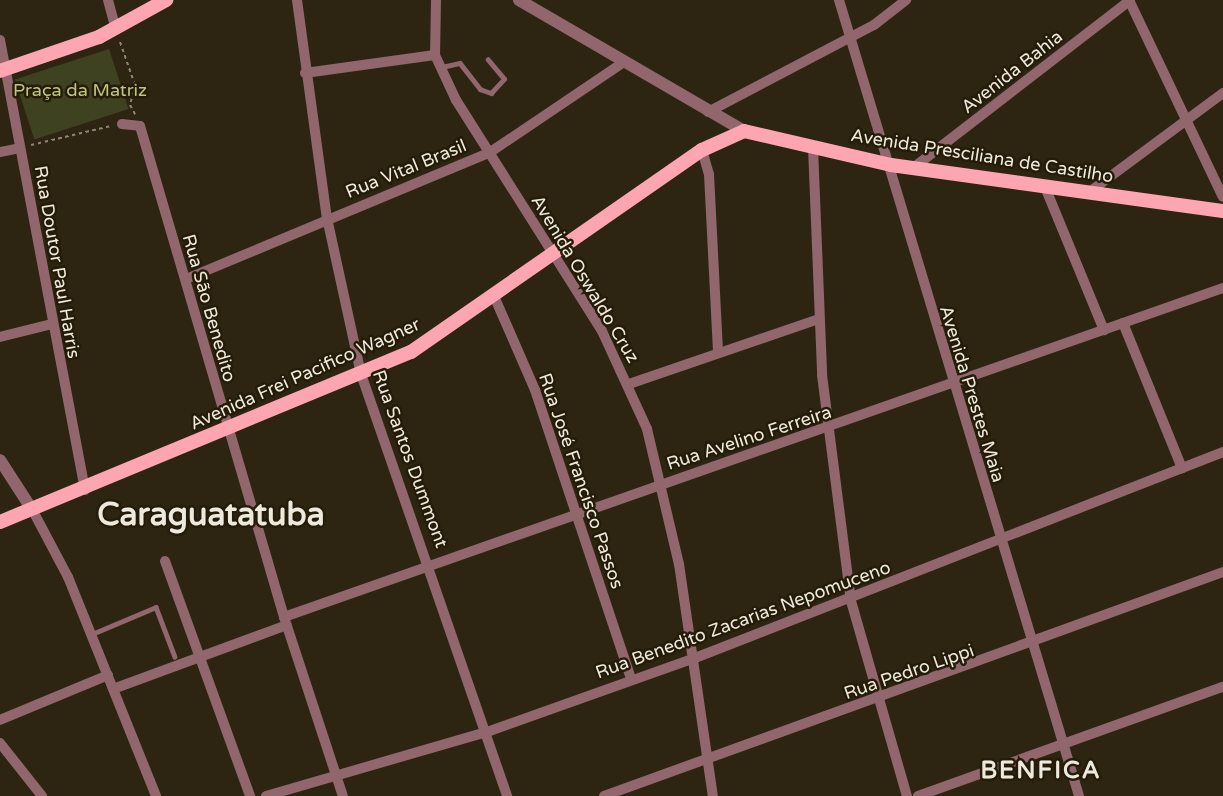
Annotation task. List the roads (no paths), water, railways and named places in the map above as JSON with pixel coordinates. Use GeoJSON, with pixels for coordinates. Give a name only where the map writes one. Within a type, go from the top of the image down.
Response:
{"type":"FeatureCollection","features":[{"type":"Feature","properties":{"kind":"main road"},"geometry":{"type":"LineString","coordinates":[[3,70],[117,29],[166,0]]}},
{"type":"Feature","properties":{"kind":"main road","name":"Avenida Presciliana de Castilho"},"geometry":{"type":"LineString","coordinates":[[744,131],[891,165],[1223,211]]}},
{"type":"Feature","properties":{"kind":"main road","name":"Avenida Frei Pacifico Wagner"},"geometry":{"type":"LineString","coordinates":[[0,522],[33,512],[228,430],[361,374],[430,341],[702,150],[744,131]]}},
{"type":"Feature","properties":{"kind":"street"},"geometry":{"type":"LineString","coordinates":[[108,0],[117,29]]}},
{"type":"Feature","properties":{"kind":"street","name":"Rua Santos Dummont"},"geometry":{"type":"LineString","coordinates":[[297,0],[327,218],[361,374],[433,569],[507,796]]}},
{"type":"Feature","properties":{"kind":"street","name":"Avenida Oswaldo Cruz"},"geometry":{"type":"LineString","coordinates":[[436,0],[435,55],[441,68],[488,153],[554,253],[629,384],[660,483],[695,659],[713,796]]}},
{"type":"Feature","properties":{"kind":"street","name":"Avenida Presciliana de Castilho"},"geometry":{"type":"LineString","coordinates":[[519,0],[744,131]]}},
{"type":"Feature","properties":{"kind":"street","name":"Avenida Prestes Maia"},"geometry":{"type":"LineString","coordinates":[[839,0],[891,165],[952,384],[1079,796]]}},
{"type":"Feature","properties":{"kind":"street"},"geometry":{"type":"LineString","coordinates":[[708,112],[906,0]]}},
{"type":"Feature","properties":{"kind":"street"},"geometry":{"type":"LineString","coordinates":[[1129,0],[1223,197]]}},
{"type":"Feature","properties":{"kind":"street","name":"Avenida Bahia"},"geometry":{"type":"LineString","coordinates":[[913,168],[1129,0]]}},
{"type":"Feature","properties":{"kind":"street","name":"Rua Doutor Paul Harris"},"geometry":{"type":"LineString","coordinates":[[0,40],[3,70],[85,490]]}},
{"type":"Feature","properties":{"kind":"street"},"geometry":{"type":"LineString","coordinates":[[305,73],[435,55]]}},
{"type":"Feature","properties":{"kind":"street","name":"Rua Vital Brasil"},"geometry":{"type":"LineString","coordinates":[[186,279],[488,153],[624,62]]}},
{"type":"Feature","properties":{"kind":"street"},"geometry":{"type":"LineString","coordinates":[[1087,193],[1223,93]]}},
{"type":"Feature","properties":{"kind":"street","name":"Rua São Benedito"},"geometry":{"type":"LineString","coordinates":[[122,124],[140,127],[285,621],[344,796]]}},
{"type":"Feature","properties":{"kind":"street"},"geometry":{"type":"LineString","coordinates":[[813,147],[826,429],[851,601],[877,700],[907,796]]}},
{"type":"Feature","properties":{"kind":"street"},"geometry":{"type":"LineString","coordinates":[[0,152],[20,148]]}},
{"type":"Feature","properties":{"kind":"street"},"geometry":{"type":"LineString","coordinates":[[702,150],[709,174],[718,353]]}},
{"type":"Feature","properties":{"kind":"street"},"geometry":{"type":"LineString","coordinates":[[1045,187],[1104,330]]}},
{"type":"Feature","properties":{"kind":"street","name":"Rua Avelino Ferreira"},"geometry":{"type":"LineString","coordinates":[[113,689],[285,621],[433,569],[576,512],[826,429],[1223,288]]}},
{"type":"Feature","properties":{"kind":"street","name":"Rua José Francisco Passos"},"geometry":{"type":"LineString","coordinates":[[494,296],[535,390],[631,678]]}},
{"type":"Feature","properties":{"kind":"street"},"geometry":{"type":"LineString","coordinates":[[629,384],[819,318]]}},
{"type":"Feature","properties":{"kind":"street"},"geometry":{"type":"LineString","coordinates":[[1123,323],[1182,468]]}},
{"type":"Feature","properties":{"kind":"street"},"geometry":{"type":"LineString","coordinates":[[0,337],[52,324]]}},
{"type":"Feature","properties":{"kind":"street","name":"Rua Benedito Zacarias Nepomuceno"},"geometry":{"type":"LineString","coordinates":[[266,796],[487,732],[631,678],[695,659],[851,601],[999,538],[1223,452]]}},
{"type":"Feature","properties":{"kind":"street"},"geometry":{"type":"LineString","coordinates":[[0,460],[33,512],[91,635],[156,796]]}},
{"type":"Feature","properties":{"kind":"street"},"geometry":{"type":"LineString","coordinates":[[165,561],[250,796]]}},
{"type":"Feature","properties":{"kind":"street","name":"Rua Pedro Lippi"},"geometry":{"type":"LineString","coordinates":[[604,796],[1033,645],[1223,572]]}},
{"type":"Feature","properties":{"kind":"street"},"geometry":{"type":"LineString","coordinates":[[0,719],[108,675]]}},
{"type":"Feature","properties":{"kind":"street"},"geometry":{"type":"LineString","coordinates":[[918,796],[1064,748],[1223,687]]}},
{"type":"Feature","properties":{"kind":"street"},"geometry":{"type":"LineString","coordinates":[[0,743],[42,796]]}},
{"type":"Feature","properties":{"kind":"lane"},"geometry":{"type":"LineString","coordinates":[[441,68],[460,62],[480,89],[491,93],[504,79],[488,60]]}},
{"type":"Feature","properties":{"kind":"lane"},"geometry":{"type":"LineString","coordinates":[[91,635],[156,607],[175,657]]}},
{"type":"Feature","properties":{"kind":"district","name":"Caraguatatuba"},"geometry":{"type":"Point","coordinates":[211,515]}},
{"type":"Feature","properties":{"kind":"district","name":"BENFICA"},"geometry":{"type":"Point","coordinates":[1041,771]}},
{"type":"Feature","properties":{"kind":"park label","name":"Praça da Matriz"},"geometry":{"type":"Point","coordinates":[80,90]}}]}
